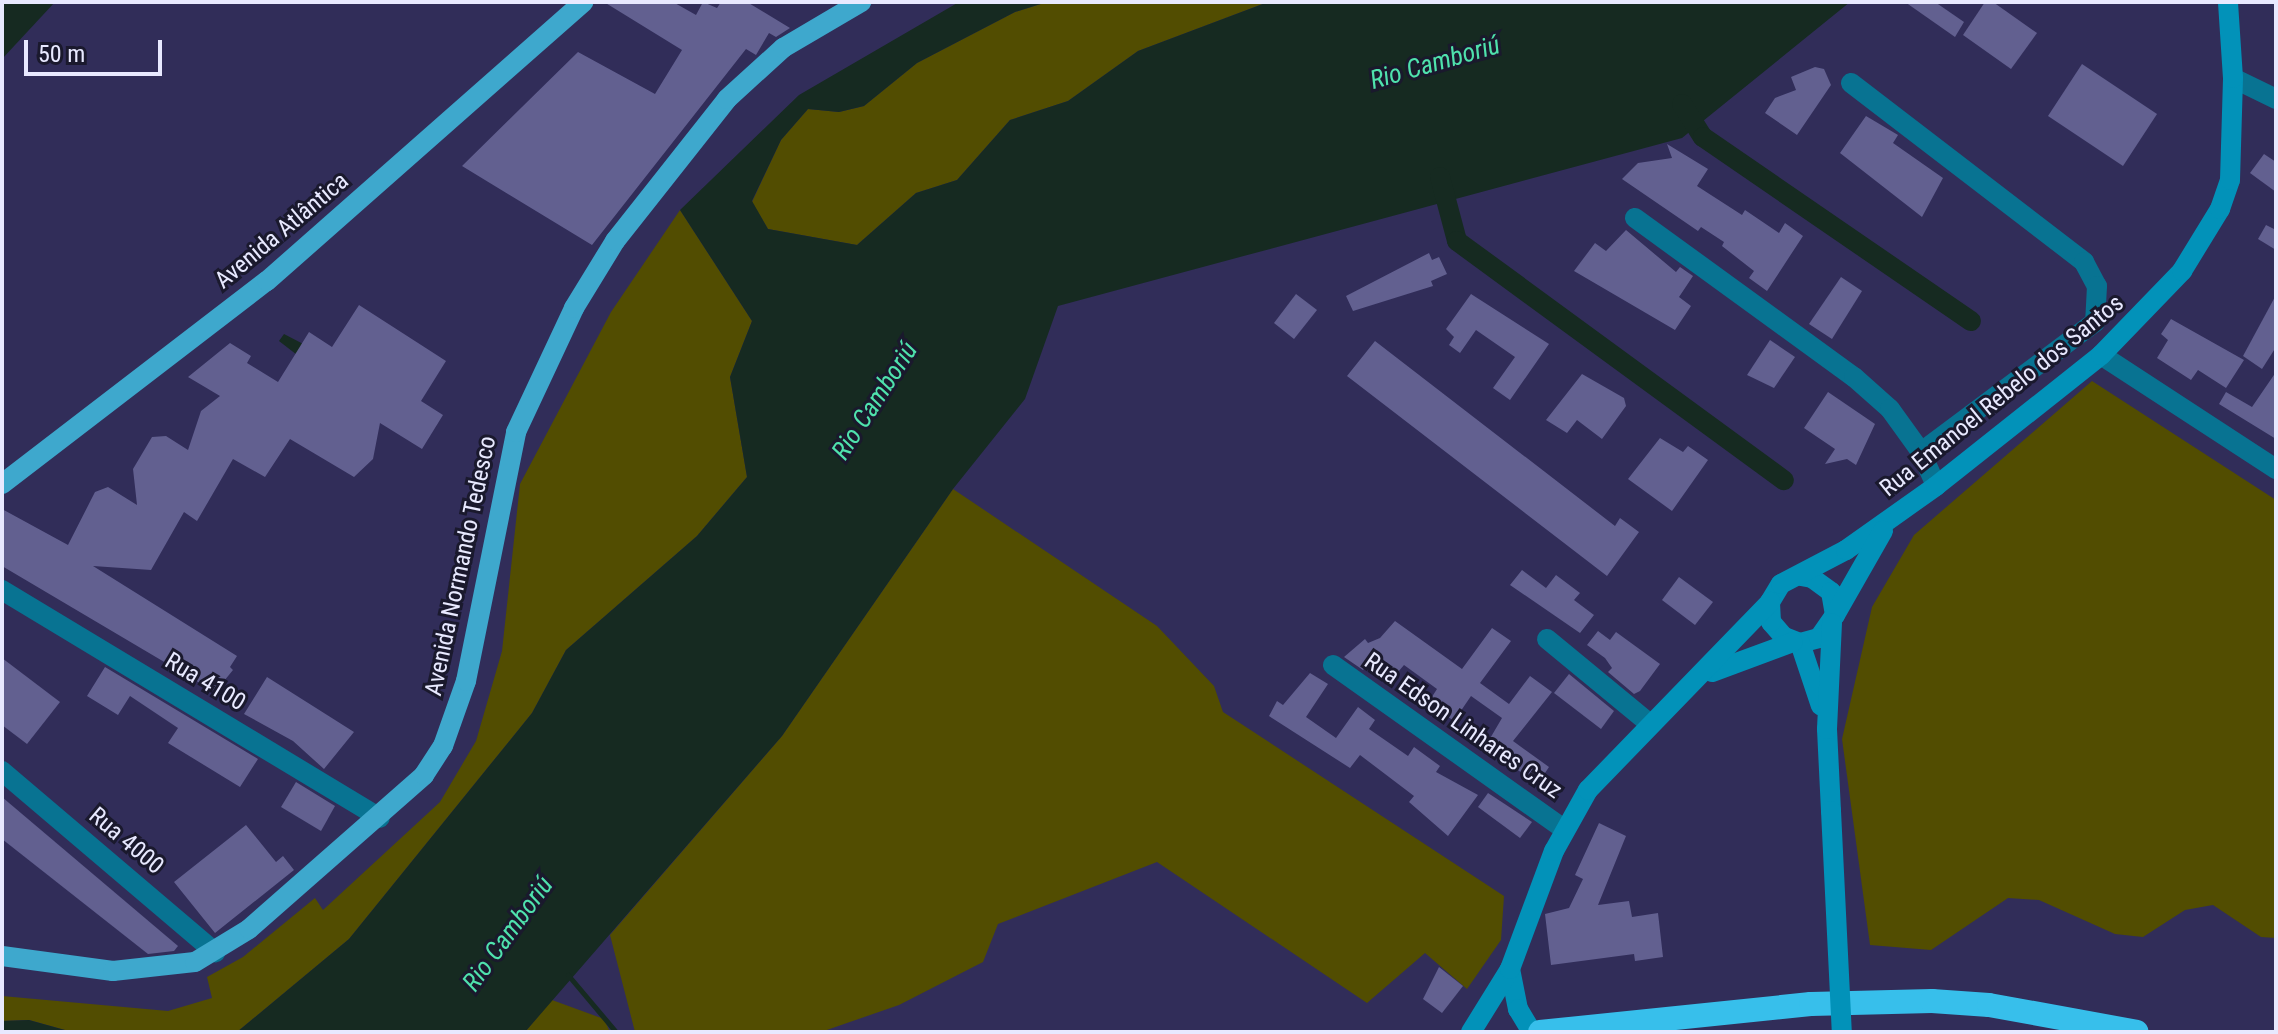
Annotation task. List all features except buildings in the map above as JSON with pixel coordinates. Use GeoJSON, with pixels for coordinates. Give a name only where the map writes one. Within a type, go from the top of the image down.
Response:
{"type":"FeatureCollection","features":[{"type":"Feature","properties":{"kind":"highway"},"geometry":{"type":"LineString","coordinates":[[1540,1032],[1811,1004],[1932,1001],[1989,1005],[2137,1032]]}},
{"type":"Feature","properties":{"kind":"main road","name":"Avenida Atlântica"},"geometry":{"type":"LineString","coordinates":[[2,484],[267,281],[583,2]]}},
{"type":"Feature","properties":{"kind":"main road","name":"Avenida Normando Tedesco"},"geometry":{"type":"LineString","coordinates":[[2,956],[144,972],[195,962],[215,952],[380,818],[424,775],[452,724],[473,654],[516,432],[537,380],[591,278],[696,136],[746,79],[802,35],[861,2]]}},
{"type":"Feature","properties":{"kind":"main road","name":"Rua Emanoel Rebelo dos Santos"},"geometry":{"type":"LineString","coordinates":[[1801,576],[1890,521],[1936,486],[2101,355],[2161,297],[2220,209],[2234,150],[2228,2]]}},
{"type":"Feature","properties":{"kind":"main road","name":"Rua Emanoel Rebelo dos Santos"},"geometry":{"type":"LineString","coordinates":[[1834,619],[1890,521]]}},
{"type":"Feature","properties":{"kind":"main road"},"geometry":{"type":"LineString","coordinates":[[1471,1032],[1510,969],[1564,829],[1588,790],[1649,723],[1697,679],[1770,602],[1781,584],[1801,576],[1812,578],[1831,592],[1834,619],[1827,729],[1842,1032]]}},
{"type":"Feature","properties":{"kind":"main road"},"geometry":{"type":"LineString","coordinates":[[1770,602],[1771,622],[1796,642],[1827,729]]}},
{"type":"Feature","properties":{"kind":"main road"},"geometry":{"type":"LineString","coordinates":[[1697,679],[1796,642],[1819,638],[1834,619]]}},
{"type":"Feature","properties":{"kind":"main road"},"geometry":{"type":"LineString","coordinates":[[1510,969],[1518,1009],[1532,1032]]}},
{"type":"Feature","properties":{"kind":"street"},"geometry":{"type":"LineString","coordinates":[[2233,78],[2276,99]]}},
{"type":"Feature","properties":{"kind":"street"},"geometry":{"type":"LineString","coordinates":[[1851,83],[2084,262],[2097,286],[2095,322],[1921,452]]}},
{"type":"Feature","properties":{"kind":"street"},"geometry":{"type":"LineString","coordinates":[[1635,218],[1854,377],[1890,409],[1921,452],[1936,486]]}},
{"type":"Feature","properties":{"kind":"street"},"geometry":{"type":"LineString","coordinates":[[2101,355],[2276,469]]}},
{"type":"Feature","properties":{"kind":"street","name":"Rua 4100"},"geometry":{"type":"LineString","coordinates":[[2,590],[380,818]]}},
{"type":"Feature","properties":{"kind":"street"},"geometry":{"type":"LineString","coordinates":[[1547,639],[1649,723]]}},
{"type":"Feature","properties":{"kind":"street","name":"Rua Edson Linhares Cruz"},"geometry":{"type":"LineString","coordinates":[[1333,665],[1564,829]]}},
{"type":"Feature","properties":{"kind":"street","name":"Rua 4000"},"geometry":{"type":"LineString","coordinates":[[2,771],[215,952]]}},
{"type":"Feature","properties":{"kind":"shaded area"},"geometry":{"type":"Polygon","coordinates":[[[1047,2],[1268,2],[1138,51],[1068,101],[1010,120],[957,180],[916,193],[857,245],[768,229],[752,202],[781,140],[808,109],[839,112],[864,106],[917,63],[1015,12],[1047,2]]]}},
{"type":"Feature","properties":{"kind":"shaded area"},"geometry":{"type":"Polygon","coordinates":[[[680,210],[752,321],[730,377],[747,477],[697,536],[566,650],[532,713],[349,939],[237,1032],[72,1032],[29,1020],[2,1021],[2,996],[168,1011],[212,998],[207,977],[243,957],[315,898],[323,910],[440,802],[476,741],[502,651],[520,484],[611,312],[680,210]]]}},
{"type":"Feature","properties":{"kind":"shaded area"},"geometry":{"type":"Polygon","coordinates":[[[2092,381],[2276,500],[2276,938],[2261,937],[2213,905],[2185,910],[2143,937],[2115,934],[2039,900],[2008,898],[1931,950],[1870,945],[1842,739],[1872,607],[1914,535],[2092,381]]]}},
{"type":"Feature","properties":{"kind":"shaded area"},"geometry":{"type":"Polygon","coordinates":[[[953,489],[1157,626],[1214,686],[1223,712],[1504,896],[1501,940],[1467,989],[1425,953],[1367,1003],[1157,862],[998,924],[983,962],[899,1005],[821,1032],[635,1032],[610,935],[782,736],[953,489]]]}},
{"type":"Feature","properties":{"kind":"shaded area"},"geometry":{"type":"Polygon","coordinates":[[[552,1000],[604,1019],[610,1032],[525,1032],[552,1000]]]}},
{"type":"Feature","properties":{"kind":"water"},"geometry":{"type":"Polygon","coordinates":[[[2,2],[55,2],[2,59],[2,2]]]}},
{"type":"Feature","properties":{"kind":"water","name":"Rio Camboriú"},"geometry":{"type":"Polygon","coordinates":[[[959,2],[1047,2],[1015,12],[917,63],[864,106],[839,112],[808,109],[781,140],[752,201],[768,229],[857,245],[916,193],[957,180],[1010,120],[1068,101],[1138,51],[1268,2],[1850,2],[1682,138],[1058,306],[1025,399],[953,489],[782,736],[525,1032],[237,1032],[349,939],[532,713],[566,650],[697,536],[747,477],[730,377],[752,321],[680,210],[799,95],[959,2]]]}},
{"type":"Feature","properties":{"kind":"water"},"geometry":{"type":"Polygon","coordinates":[[[284,334],[309,347],[301,358],[279,341],[284,334]]]}},
{"type":"Feature","properties":{"kind":"water"},"geometry":{"type":"Polygon","coordinates":[[[29,1020],[72,1032],[2,1032],[2,1021],[29,1020]]]}},
{"type":"Feature","properties":{"kind":"waterway"},"geometry":{"type":"LineString","coordinates":[[1682,104],[1703,137],[1971,321]]}},
{"type":"Feature","properties":{"kind":"waterway"},"geometry":{"type":"LineString","coordinates":[[1440,177],[1457,241],[1784,480]]}},
{"type":"Feature","properties":{"kind":"waterway"},"geometry":{"type":"LineString","coordinates":[[568,975],[616,1032]]}}]}
